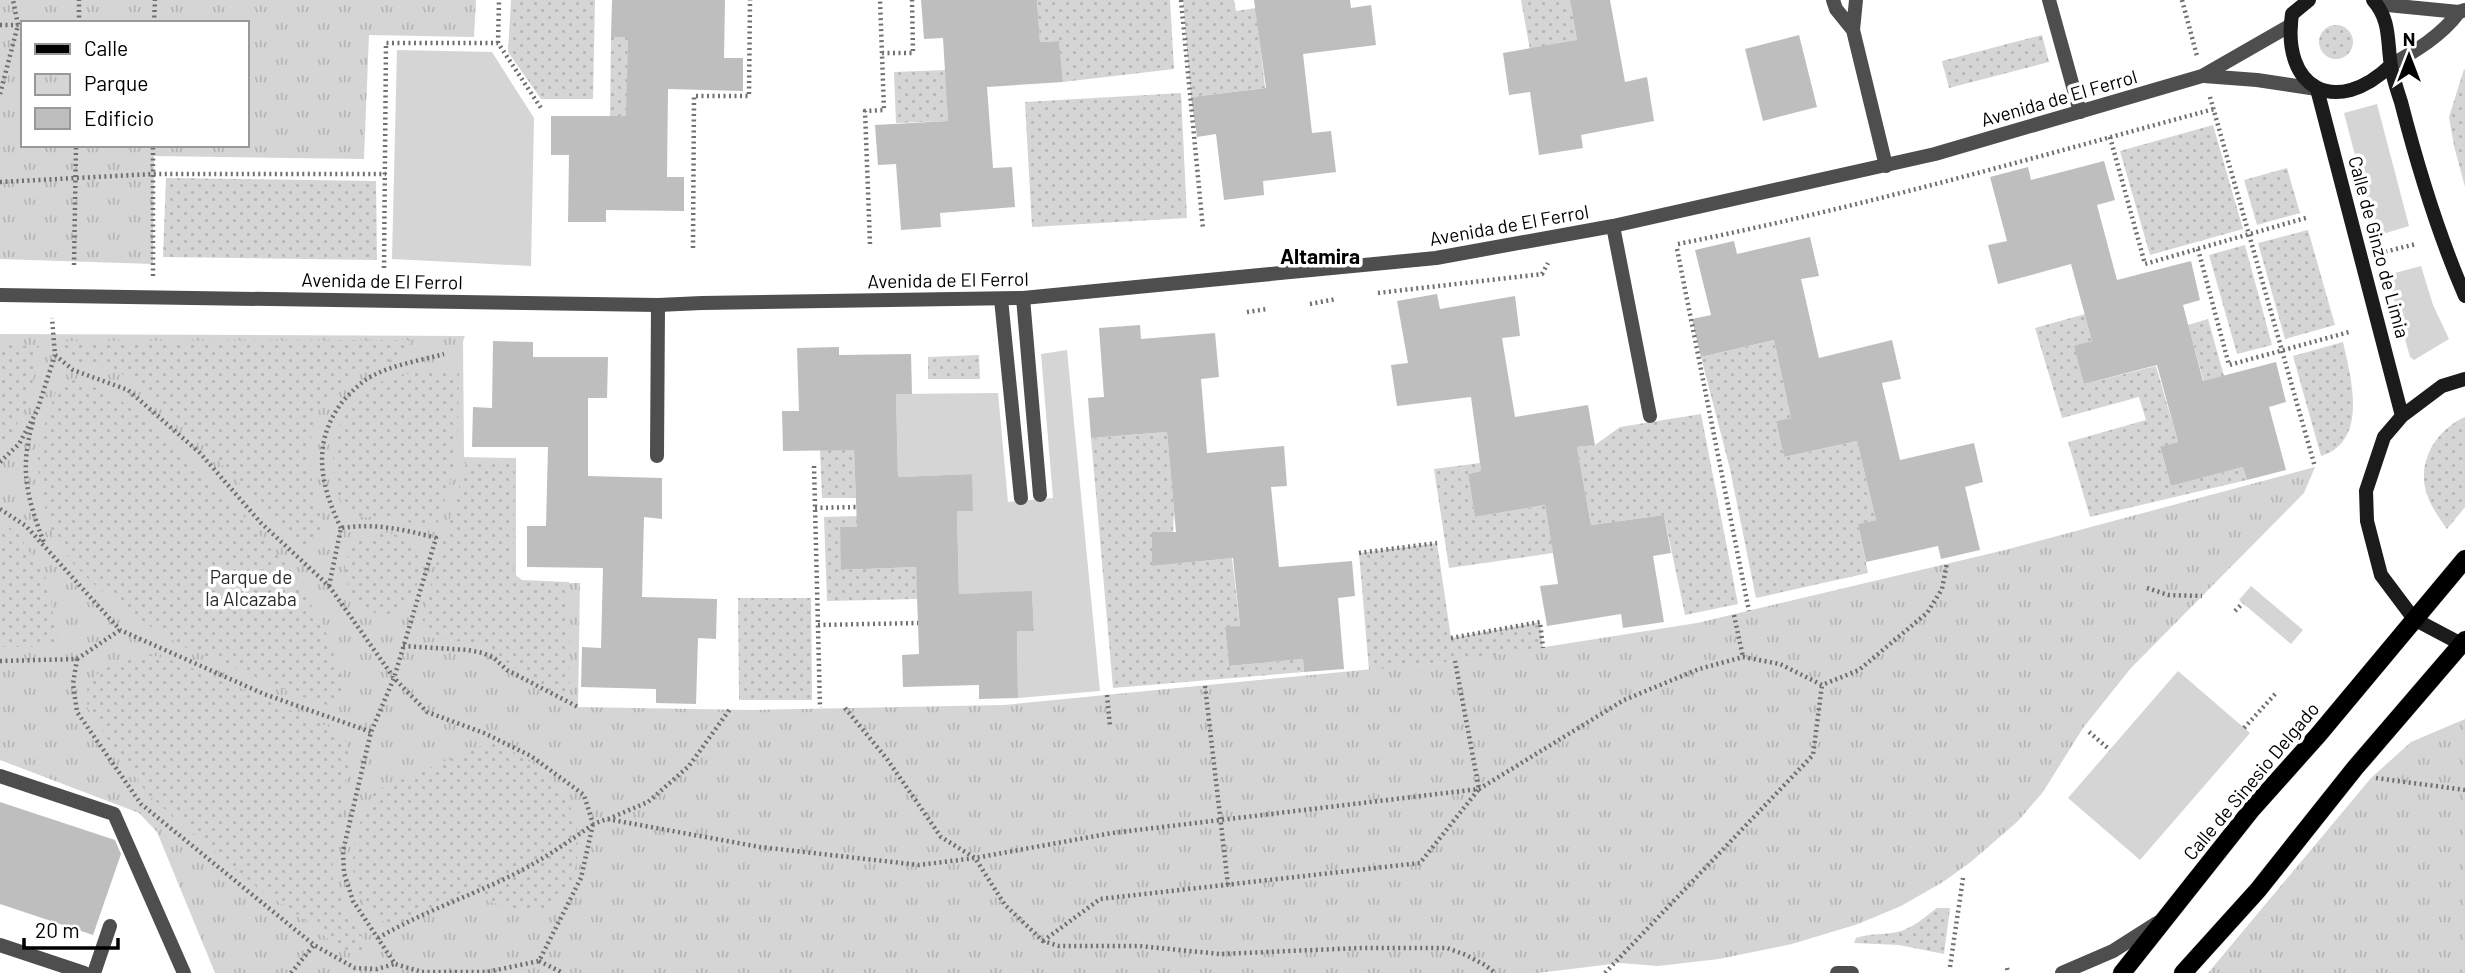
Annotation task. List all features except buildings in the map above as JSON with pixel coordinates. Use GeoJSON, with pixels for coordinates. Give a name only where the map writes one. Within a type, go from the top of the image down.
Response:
{"type":"FeatureCollection","features":[{"type":"Feature","properties":{"kind":"main road"},"geometry":{"type":"LineString","coordinates":[[2309,0],[2290,13],[2293,59],[2303,78],[2317,89],[2334,92],[2364,86],[2378,78],[2391,65]]}},
{"type":"Feature","properties":{"kind":"main road"},"geometry":{"type":"LineString","coordinates":[[2375,2],[2388,27],[2391,65],[2441,237],[2465,296]]}},
{"type":"Feature","properties":{"kind":"main road","name":"Calle de Ginzo de Limia"},"geometry":{"type":"LineString","coordinates":[[2317,89],[2371,288],[2402,416]]}},
{"type":"Feature","properties":{"kind":"main road"},"geometry":{"type":"LineString","coordinates":[[2183,973],[2258,890],[2355,768],[2464,644],[2413,619],[2381,575],[2367,521],[2367,491],[2384,437],[2402,416],[2442,386],[2465,379]]}},
{"type":"Feature","properties":{"kind":"main road","name":"Calle de Sinesio Delgado"},"geometry":{"type":"LineString","coordinates":[[2122,973],[2252,809],[2319,734],[2465,559]]}},
{"type":"Feature","properties":{"kind":"street"},"geometry":{"type":"LineString","coordinates":[[1833,0],[1836,9],[1853,30]]}},
{"type":"Feature","properties":{"kind":"street"},"geometry":{"type":"LineString","coordinates":[[1856,0],[1853,30],[1886,166]]}},
{"type":"Feature","properties":{"kind":"street"},"geometry":{"type":"LineString","coordinates":[[2049,0],[2080,112]]}},
{"type":"Feature","properties":{"kind":"street"},"geometry":{"type":"LineString","coordinates":[[2375,2],[2462,11]]}},
{"type":"Feature","properties":{"kind":"street"},"geometry":{"type":"LineString","coordinates":[[2391,65],[2423,46],[2462,11]]}},
{"type":"Feature","properties":{"kind":"street","name":"Avenida de El Ferrol"},"geometry":{"type":"LineString","coordinates":[[0,295],[658,306],[702,303],[1001,299],[1436,258],[1613,226],[1935,154],[2202,76],[2290,13]]}},
{"type":"Feature","properties":{"kind":"street","name":"Avenida de El Ferrol"},"geometry":{"type":"LineString","coordinates":[[2202,76],[2257,80],[2317,89]]}},
{"type":"Feature","properties":{"kind":"street"},"geometry":{"type":"LineString","coordinates":[[1613,226],[1650,416]]}},
{"type":"Feature","properties":{"kind":"street"},"geometry":{"type":"LineString","coordinates":[[1023,298],[1040,495]]}},
{"type":"Feature","properties":{"kind":"street"},"geometry":{"type":"LineString","coordinates":[[1001,299],[1021,498]]}},
{"type":"Feature","properties":{"kind":"street"},"geometry":{"type":"LineString","coordinates":[[657,456],[658,306]]}},
{"type":"Feature","properties":{"kind":"street"},"geometry":{"type":"LineString","coordinates":[[0,776],[114,814],[184,973]]}},
{"type":"Feature","properties":{"kind":"street"},"geometry":{"type":"LineString","coordinates":[[2062,973],[2113,951],[2167,917]]}},
{"type":"Feature","properties":{"kind":"street"},"geometry":{"type":"LineString","coordinates":[[94,973],[110,926]]}},
{"type":"Feature","properties":{"kind":"street"},"geometry":{"type":"LineString","coordinates":[[0,945],[84,973]]}},
{"type":"Feature","properties":{"kind":"street"},"geometry":{"type":"LineString","coordinates":[[1837,973],[1852,973]]}},
{"type":"Feature","properties":{"kind":"path"},"geometry":{"type":"LineString","coordinates":[[0,93],[20,25],[13,0]]}},
{"type":"Feature","properties":{"kind":"path"},"geometry":{"type":"LineString","coordinates":[[79,0],[79,21]]}},
{"type":"Feature","properties":{"kind":"path"},"geometry":{"type":"LineString","coordinates":[[154,21],[155,0]]}},
{"type":"Feature","properties":{"kind":"path"},"geometry":{"type":"LineString","coordinates":[[499,0],[498,43],[541,108]]}},
{"type":"Feature","properties":{"kind":"path"},"geometry":{"type":"LineString","coordinates":[[693,248],[694,96],[750,96],[750,0]]}},
{"type":"Feature","properties":{"kind":"path"},"geometry":{"type":"LineString","coordinates":[[870,244],[865,111],[884,110],[880,0]]}},
{"type":"Feature","properties":{"kind":"path"},"geometry":{"type":"LineString","coordinates":[[882,53],[913,53],[912,0]]}},
{"type":"Feature","properties":{"kind":"path"},"geometry":{"type":"LineString","coordinates":[[1181,0],[1203,229]]}},
{"type":"Feature","properties":{"kind":"path"},"geometry":{"type":"LineString","coordinates":[[2182,0],[2315,467]]}},
{"type":"Feature","properties":{"kind":"path"},"geometry":{"type":"LineString","coordinates":[[0,25],[20,25]]}},
{"type":"Feature","properties":{"kind":"path"},"geometry":{"type":"LineString","coordinates":[[384,268],[386,43],[498,43]]}},
{"type":"Feature","properties":{"kind":"path"},"geometry":{"type":"LineString","coordinates":[[1749,611],[1677,247],[1890,197],[2214,109]]}},
{"type":"Feature","properties":{"kind":"path"},"geometry":{"type":"LineString","coordinates":[[2110,138],[2144,264],[2309,217]]}},
{"type":"Feature","properties":{"kind":"path"},"geometry":{"type":"LineString","coordinates":[[74,265],[76,147]]}},
{"type":"Feature","properties":{"kind":"path"},"geometry":{"type":"LineString","coordinates":[[153,147],[153,298]]}},
{"type":"Feature","properties":{"kind":"path"},"geometry":{"type":"LineString","coordinates":[[0,182],[153,174],[386,174]]}},
{"type":"Feature","properties":{"kind":"path"},"geometry":{"type":"LineString","coordinates":[[2379,253],[2416,244]]}},
{"type":"Feature","properties":{"kind":"path"},"geometry":{"type":"LineString","coordinates":[[2197,249],[2229,365],[2349,332]]}},
{"type":"Feature","properties":{"kind":"path"},"geometry":{"type":"LineString","coordinates":[[1378,293],[1542,274],[1548,263]]}},
{"type":"Feature","properties":{"kind":"path"},"geometry":{"type":"LineString","coordinates":[[46,548],[32,511],[25,468],[26,448],[55,355],[51,296]]}},
{"type":"Feature","properties":{"kind":"path"},"geometry":{"type":"LineString","coordinates":[[1310,304],[1336,299]]}},
{"type":"Feature","properties":{"kind":"path"},"geometry":{"type":"LineString","coordinates":[[1247,312],[1268,309]]}},
{"type":"Feature","properties":{"kind":"path"},"geometry":{"type":"LineString","coordinates":[[329,586],[341,528],[328,501],[322,467],[323,442],[331,417],[350,393],[376,374],[444,354]]}},
{"type":"Feature","properties":{"kind":"path"},"geometry":{"type":"LineString","coordinates":[[55,355],[73,370],[128,390],[200,453],[261,523],[329,586],[394,678],[427,712],[484,733],[531,756],[584,795],[593,824],[581,878],[539,961]]}},
{"type":"Feature","properties":{"kind":"path"},"geometry":{"type":"LineString","coordinates":[[0,462],[19,444],[37,411]]}},
{"type":"Feature","properties":{"kind":"path"},"geometry":{"type":"LineString","coordinates":[[814,466],[820,708]]}},
{"type":"Feature","properties":{"kind":"path"},"geometry":{"type":"LineString","coordinates":[[815,508],[856,507]]}},
{"type":"Feature","properties":{"kind":"path"},"geometry":{"type":"LineString","coordinates":[[0,509],[26,526],[120,629],[264,694],[371,732]]}},
{"type":"Feature","properties":{"kind":"path"},"geometry":{"type":"LineString","coordinates":[[341,528],[365,525],[394,527],[436,538],[394,678],[371,732],[343,851],[344,873],[353,901],[395,964]]}},
{"type":"Feature","properties":{"kind":"path"},"geometry":{"type":"LineString","coordinates":[[1359,553],[1437,543]]}},
{"type":"Feature","properties":{"kind":"path"},"geometry":{"type":"LineString","coordinates":[[1043,941],[1100,899],[1420,863],[1479,789],[1624,700],[1699,669],[1743,657],[1780,664],[1822,685],[1859,670],[1927,613],[1942,589],[1947,563]]}},
{"type":"Feature","properties":{"kind":"path"},"geometry":{"type":"LineString","coordinates":[[2147,588],[2168,595],[2202,596]]}},
{"type":"Feature","properties":{"kind":"path"},"geometry":{"type":"LineString","coordinates":[[2235,611],[2243,603]]}},
{"type":"Feature","properties":{"kind":"path"},"geometry":{"type":"LineString","coordinates":[[1734,615],[1743,657]]}},
{"type":"Feature","properties":{"kind":"path"},"geometry":{"type":"LineString","coordinates":[[1451,638],[1540,622],[1543,648]]}},
{"type":"Feature","properties":{"kind":"path"},"geometry":{"type":"LineString","coordinates":[[818,625],[918,623]]}},
{"type":"Feature","properties":{"kind":"path"},"geometry":{"type":"LineString","coordinates":[[0,661],[77,659],[120,629]]}},
{"type":"Feature","properties":{"kind":"path"},"geometry":{"type":"LineString","coordinates":[[403,646],[483,653],[494,658],[507,670],[578,707]]}},
{"type":"Feature","properties":{"kind":"path"},"geometry":{"type":"LineString","coordinates":[[77,659],[73,684],[77,712],[141,804],[313,945],[355,968],[377,969],[395,964],[422,972],[487,972],[539,961],[564,973]]}},
{"type":"Feature","properties":{"kind":"path"},"geometry":{"type":"LineString","coordinates":[[1455,661],[1479,789]]}},
{"type":"Feature","properties":{"kind":"path"},"geometry":{"type":"LineString","coordinates":[[1605,973],[1813,755],[1822,685]]}},
{"type":"Feature","properties":{"kind":"path"},"geometry":{"type":"LineString","coordinates":[[1205,686],[1228,885]]}},
{"type":"Feature","properties":{"kind":"path"},"geometry":{"type":"LineString","coordinates":[[2244,728],[2277,692]]}},
{"type":"Feature","properties":{"kind":"path"},"geometry":{"type":"LineString","coordinates":[[1107,695],[1110,726]]}},
{"type":"Feature","properties":{"kind":"path"},"geometry":{"type":"LineString","coordinates":[[845,708],[887,760],[941,837],[975,858],[1005,905],[1043,941],[1059,946],[1139,946],[1220,954],[1360,948],[1447,948],[1466,955],[1495,973]]}},
{"type":"Feature","properties":{"kind":"path"},"geometry":{"type":"LineString","coordinates":[[378,939],[501,881],[564,846],[593,824],[648,802],[689,766],[730,709]]}},
{"type":"Feature","properties":{"kind":"path"},"geometry":{"type":"LineString","coordinates":[[2089,732],[2110,750]]}},
{"type":"Feature","properties":{"kind":"path"},"geometry":{"type":"LineString","coordinates":[[2371,778],[2465,790]]}},
{"type":"Feature","properties":{"kind":"path"},"geometry":{"type":"LineString","coordinates":[[607,819],[760,847],[919,865],[975,858],[1112,832],[1479,789]]}},
{"type":"Feature","properties":{"kind":"path"},"geometry":{"type":"LineString","coordinates":[[1950,967],[1963,878]]}},
{"type":"Feature","properties":{"kind":"path"},"geometry":{"type":"LineString","coordinates":[[291,973],[313,945]]}},
{"type":"Feature","properties":{"kind":"green space"},"geometry":{"type":"Polygon","coordinates":[[[0,0],[476,0],[474,37],[369,35],[364,159],[154,156],[153,264],[0,259],[0,0]]]}},
{"type":"Feature","properties":{"kind":"green space"},"geometry":{"type":"Polygon","coordinates":[[[511,0],[595,0],[593,99],[541,99],[508,52],[511,0]]]}},
{"type":"Feature","properties":{"kind":"green space"},"geometry":{"type":"Polygon","coordinates":[[[1037,0],[1170,0],[1174,69],[1063,82],[1059,41],[1040,42],[1037,0]]]}},
{"type":"Feature","properties":{"kind":"green space"},"geometry":{"type":"Polygon","coordinates":[[[1183,0],[1234,0],[1236,11],[1256,8],[1265,88],[1191,97],[1183,0]]]}},
{"type":"Feature","properties":{"kind":"green space"},"geometry":{"type":"Polygon","coordinates":[[[1521,0],[1570,0],[1577,40],[1530,50],[1521,0]]]}},
{"type":"Feature","properties":{"kind":"green space"},"geometry":{"type":"Polygon","coordinates":[[[2336,25],[2348,30],[2353,42],[2348,54],[2336,59],[2324,54],[2319,42],[2324,30],[2336,25]]]}},
{"type":"Feature","properties":{"kind":"green space"},"geometry":{"type":"Polygon","coordinates":[[[2042,35],[2049,62],[1949,88],[1942,61],[2042,35]]]}},
{"type":"Feature","properties":{"kind":"green space"},"geometry":{"type":"Polygon","coordinates":[[[611,37],[628,37],[627,116],[610,116],[611,37]]]}},
{"type":"Feature","properties":{"kind":"green space"},"geometry":{"type":"Polygon","coordinates":[[[397,50],[492,52],[534,118],[531,266],[392,259],[397,50]]]}},
{"type":"Feature","properties":{"kind":"green space"},"geometry":{"type":"Polygon","coordinates":[[[946,70],[948,121],[896,123],[894,72],[946,70]]]}},
{"type":"Feature","properties":{"kind":"green space"},"geometry":{"type":"Polygon","coordinates":[[[2465,70],[2465,187],[2449,117],[2465,70]]]}},
{"type":"Feature","properties":{"kind":"green space"},"geometry":{"type":"Polygon","coordinates":[[[1181,93],[1187,218],[1032,227],[1025,102],[1181,93]]]}},
{"type":"Feature","properties":{"kind":"green space"},"geometry":{"type":"Polygon","coordinates":[[[2377,104],[2409,226],[2376,236],[2344,113],[2377,104]]]}},
{"type":"Feature","properties":{"kind":"green space"},"geometry":{"type":"Polygon","coordinates":[[[2213,125],[2243,229],[2150,255],[2120,151],[2213,125]]]}},
{"type":"Feature","properties":{"kind":"green space"},"geometry":{"type":"Polygon","coordinates":[[[2287,168],[2300,213],[2257,225],[2244,180],[2287,168]]]}},
{"type":"Feature","properties":{"kind":"green space"},"geometry":{"type":"Polygon","coordinates":[[[166,178],[376,181],[377,260],[163,257],[166,178]]]}},
{"type":"Feature","properties":{"kind":"green space"},"geometry":{"type":"Polygon","coordinates":[[[2308,230],[2335,325],[2285,339],[2258,243],[2308,230]]]}},
{"type":"Feature","properties":{"kind":"green space"},"geometry":{"type":"Polygon","coordinates":[[[2245,245],[2272,345],[2237,354],[2209,255],[2245,245]]]}},
{"type":"Feature","properties":{"kind":"green space"},"geometry":{"type":"Polygon","coordinates":[[[2421,266],[2433,305],[2449,339],[2414,360],[2410,357],[2387,275],[2421,266]]]}},
{"type":"Feature","properties":{"kind":"green space"},"geometry":{"type":"Polygon","coordinates":[[[2085,314],[2092,341],[2075,347],[2084,384],[2156,366],[2178,442],[2160,448],[2171,486],[2243,467],[2247,480],[2090,517],[2068,442],[2146,420],[2139,397],[2062,418],[2035,328],[2085,314]]]}},
{"type":"Feature","properties":{"kind":"green space"},"geometry":{"type":"Polygon","coordinates":[[[2208,319],[2224,376],[2204,382],[2188,325],[2208,319]]]}},
{"type":"Feature","properties":{"kind":"green space","name":"Parque de la Alcazaba"},"geometry":{"type":"Polygon","coordinates":[[[0,334],[465,336],[464,457],[516,458],[516,583],[580,583],[578,707],[751,710],[1004,705],[1455,661],[1697,623],[2005,550],[2315,467],[2304,493],[2131,668],[2083,728],[2043,792],[2017,822],[1943,882],[1901,906],[1858,924],[1792,944],[1719,959],[1658,966],[1620,963],[1538,973],[215,973],[157,832],[139,813],[0,760],[0,334]]]}},
{"type":"Feature","properties":{"kind":"green space"},"geometry":{"type":"Polygon","coordinates":[[[413,340],[388,362],[354,376],[335,389],[316,417],[310,455],[311,474],[325,527],[303,548],[148,391],[125,375],[95,364],[80,362],[66,352],[63,341],[413,340]]]}},
{"type":"Feature","properties":{"kind":"green space"},"geometry":{"type":"Polygon","coordinates":[[[1774,340],[1791,418],[1776,421],[1784,457],[1857,441],[1876,520],[1858,524],[1868,573],[1756,598],[1730,469],[1701,357],[1774,340]]]}},
{"type":"Feature","properties":{"kind":"green space"},"geometry":{"type":"Polygon","coordinates":[[[2343,342],[2352,390],[2351,423],[2346,437],[2336,448],[2321,456],[2293,356],[2343,342]]]}},
{"type":"Feature","properties":{"kind":"green space"},"geometry":{"type":"Polygon","coordinates":[[[0,345],[39,346],[30,397],[7,445],[0,450],[0,345]]]}},
{"type":"Feature","properties":{"kind":"green space"},"geometry":{"type":"Polygon","coordinates":[[[1067,350],[1100,691],[1018,698],[1017,631],[1034,630],[1032,592],[959,594],[957,511],[973,510],[971,474],[898,477],[896,394],[998,393],[1008,502],[1053,498],[1041,354],[1067,350]]]}},
{"type":"Feature","properties":{"kind":"green space"},"geometry":{"type":"Polygon","coordinates":[[[979,355],[980,379],[928,379],[928,357],[979,355]]]}},
{"type":"Feature","properties":{"kind":"green space"},"geometry":{"type":"Polygon","coordinates":[[[459,370],[457,460],[436,528],[383,516],[362,517],[347,508],[338,494],[333,456],[337,431],[350,408],[370,389],[390,378],[412,373],[459,370]]]}},
{"type":"Feature","properties":{"kind":"green space"},"geometry":{"type":"Polygon","coordinates":[[[74,378],[147,416],[227,498],[295,575],[325,630],[347,693],[334,707],[200,654],[169,638],[113,600],[65,553],[55,538],[49,521],[40,485],[38,455],[59,383],[74,378]]]}},
{"type":"Feature","properties":{"kind":"green space"},"geometry":{"type":"Polygon","coordinates":[[[1701,414],[1738,604],[1685,615],[1664,515],[1591,525],[1577,447],[1595,445],[1620,427],[1701,414]]]}},
{"type":"Feature","properties":{"kind":"green space"},"geometry":{"type":"Polygon","coordinates":[[[2465,417],[2465,507],[2447,529],[2429,499],[2424,478],[2425,468],[2430,449],[2436,441],[2449,427],[2465,417]]]}},
{"type":"Feature","properties":{"kind":"green space"},"geometry":{"type":"Polygon","coordinates":[[[1167,432],[1174,510],[1173,532],[1152,532],[1152,566],[1232,558],[1240,626],[1225,628],[1229,666],[1303,659],[1304,672],[1113,688],[1091,438],[1167,432]]]}},
{"type":"Feature","properties":{"kind":"green space"},"geometry":{"type":"Polygon","coordinates":[[[820,450],[854,450],[856,498],[822,498],[820,450]]]}},
{"type":"Feature","properties":{"kind":"green space"},"geometry":{"type":"Polygon","coordinates":[[[467,460],[515,460],[513,573],[522,580],[569,582],[570,692],[551,691],[478,644],[427,637],[422,623],[467,460]]]}},
{"type":"Feature","properties":{"kind":"green space"},"geometry":{"type":"Polygon","coordinates":[[[1480,463],[1481,471],[1468,474],[1475,517],[1545,505],[1553,553],[1449,568],[1434,469],[1480,463]]]}},
{"type":"Feature","properties":{"kind":"green space"},"geometry":{"type":"Polygon","coordinates":[[[857,516],[857,527],[840,527],[842,570],[916,567],[918,599],[827,601],[824,517],[857,516]]]}},
{"type":"Feature","properties":{"kind":"green space"},"geometry":{"type":"Polygon","coordinates":[[[0,522],[18,533],[48,582],[57,642],[35,647],[0,647],[0,522]]]}},
{"type":"Feature","properties":{"kind":"green space"},"geometry":{"type":"Polygon","coordinates":[[[383,532],[403,536],[420,547],[421,565],[417,585],[408,603],[394,616],[367,610],[354,598],[346,582],[345,563],[353,547],[363,539],[383,532]]]}},
{"type":"Feature","properties":{"kind":"green space"},"geometry":{"type":"Polygon","coordinates":[[[1437,543],[1451,638],[1540,622],[1543,648],[1369,670],[1359,553],[1437,543]]]}},
{"type":"Feature","properties":{"kind":"green space"},"geometry":{"type":"Polygon","coordinates":[[[2251,586],[2303,630],[2291,644],[2239,600],[2251,586]]]}},
{"type":"Feature","properties":{"kind":"green space"},"geometry":{"type":"Polygon","coordinates":[[[738,598],[811,598],[812,700],[739,700],[738,598]]]}},
{"type":"Feature","properties":{"kind":"green space"},"geometry":{"type":"Polygon","coordinates":[[[148,654],[178,662],[334,729],[347,743],[351,764],[345,784],[331,874],[347,912],[367,946],[365,954],[355,955],[341,949],[262,891],[149,796],[108,740],[88,709],[86,695],[89,682],[115,663],[148,654]]]}},
{"type":"Feature","properties":{"kind":"green space"},"geometry":{"type":"Polygon","coordinates":[[[2178,671],[2250,733],[2140,860],[2068,798],[2178,671]]]}},
{"type":"Feature","properties":{"kind":"green space"},"geometry":{"type":"Polygon","coordinates":[[[2465,719],[2465,973],[2208,973],[2371,778],[2411,742],[2465,719]]]}},
{"type":"Feature","properties":{"kind":"green space"},"geometry":{"type":"Polygon","coordinates":[[[490,742],[519,755],[537,767],[560,789],[569,804],[578,844],[570,883],[560,899],[546,909],[520,911],[470,894],[403,923],[393,924],[380,920],[360,896],[353,866],[356,835],[375,791],[490,742]]]}},
{"type":"Feature","properties":{"kind":"green space"},"geometry":{"type":"Polygon","coordinates":[[[1937,908],[1950,908],[1944,954],[1899,945],[1854,943],[1856,938],[1861,936],[1892,933],[1908,928],[1937,908]]]}},
{"type":"Feature","properties":{"kind":"district","name":"Altamira"},"geometry":{"type":"Point","coordinates":[1320,257]}}]}
